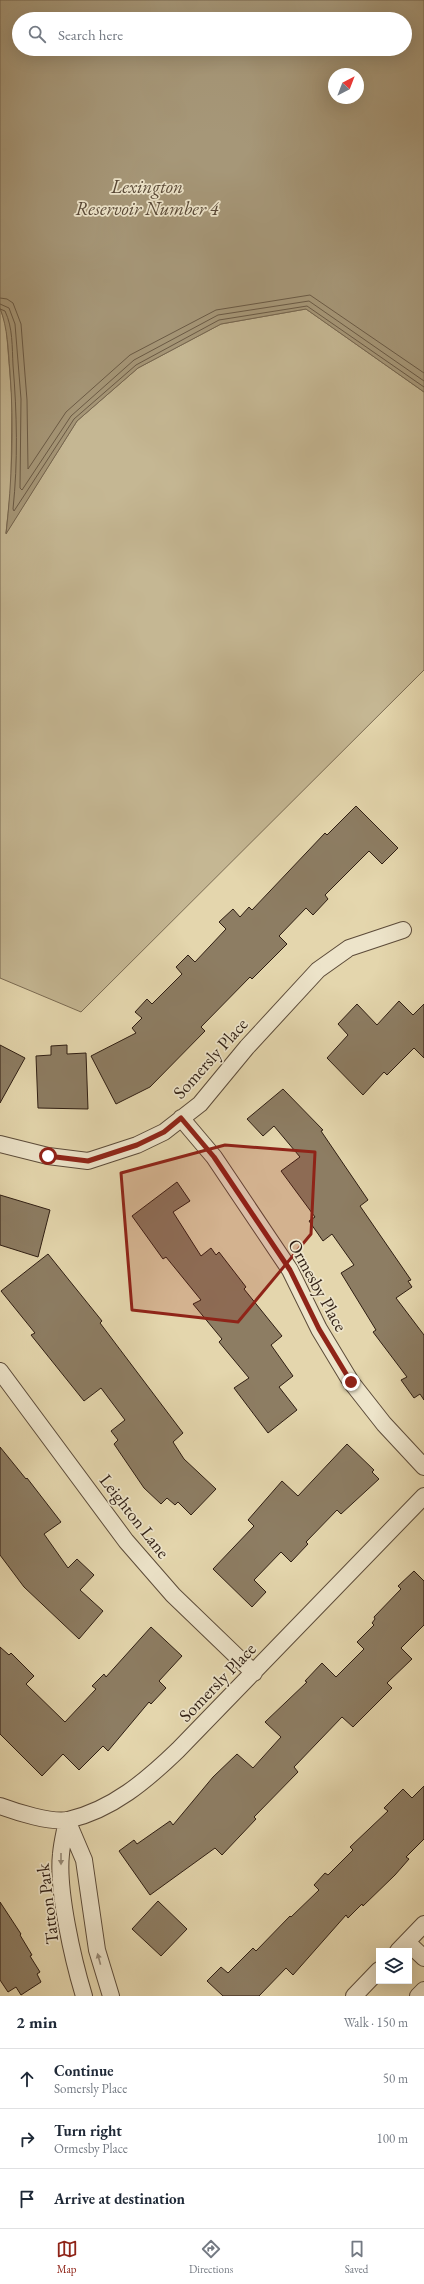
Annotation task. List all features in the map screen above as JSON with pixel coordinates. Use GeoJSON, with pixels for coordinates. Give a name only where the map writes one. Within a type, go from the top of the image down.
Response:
{"type":"FeatureCollection","features":[{"type":"Feature","properties":{"kind":"street","name":"Somersly Place"},"geometry":{"type":"LineString","coordinates":[[0,1144],[48,1156],[88,1161],[137,1145],[164,1132],[200,1104],[247,1047],[318,970],[349,948],[404,930]]}},
{"type":"Feature","properties":{"kind":"street","name":"Ormesby Place"},"geometry":{"type":"LineString","coordinates":[[181,1118],[214,1157],[290,1270],[319,1329],[351,1382],[384,1424],[424,1467]]}},
{"type":"Feature","properties":{"kind":"street","name":"Leighton Lane"},"geometry":{"type":"LineString","coordinates":[[0,1371],[126,1541],[173,1595],[254,1673]]}},
{"type":"Feature","properties":{"kind":"street","name":"Somersly Place"},"geometry":{"type":"LineString","coordinates":[[0,1806],[26,1815],[67,1820],[108,1805],[143,1783],[254,1673],[424,1496]]}},
{"type":"Feature","properties":{"kind":"street","name":"Tatton Park"},"geometry":{"type":"LineString","coordinates":[[67,1820],[61,1854],[62,1892],[77,1973],[84,1996]]}},
{"type":"Feature","properties":{"kind":"street"},"geometry":{"type":"LineString","coordinates":[[67,1820],[84,1860],[97,1950],[111,1996]]}},
{"type":"Feature","properties":{"kind":"street"},"geometry":{"type":"LineString","coordinates":[[424,1924],[402,1946],[424,1958]]}},
{"type":"Feature","properties":{"kind":"street"},"geometry":{"type":"LineString","coordinates":[[354,1996],[376,1973]]}},
{"type":"Feature","properties":{"kind":"street"},"geometry":{"type":"LineString","coordinates":[[418,1996],[424,1990]]}},
{"type":"Feature","properties":{"kind":"highlighted area"},"geometry":{"type":"Polygon","coordinates":[[[225,1145],[315,1152],[311,1234],[238,1322],[132,1310],[121,1173],[225,1145]]]}},
{"type":"Feature","properties":{"kind":"shaded area"},"geometry":{"type":"Polygon","coordinates":[[[0,308],[6,325],[12,400],[11,486],[6,533],[77,421],[138,368],[221,324],[306,309],[424,392],[424,670],[81,1012],[0,978],[0,308]]]}},
{"type":"Feature","properties":{"kind":"water","name":"Lexington Reservoir Number 4"},"geometry":{"type":"Polygon","coordinates":[[[0,0],[424,0],[424,392],[306,309],[221,324],[138,368],[77,421],[6,534],[10,494],[12,412],[5,324],[0,308],[0,0]]]}},
{"type":"Feature","properties":{"kind":"building"},"geometry":{"type":"Polygon","coordinates":[[[356,806],[398,848],[382,864],[369,851],[325,895],[328,899],[313,915],[306,908],[279,936],[287,944],[252,979],[250,977],[201,1027],[205,1031],[150,1087],[116,1104],[91,1056],[136,1033],[132,1028],[142,1018],[135,1012],[147,999],[152,1004],[182,974],[176,967],[188,955],[195,962],[226,929],[219,922],[233,909],[240,917],[249,907],[252,910],[325,833],[327,835],[356,806]]]}},
{"type":"Feature","properties":{"kind":"building"},"geometry":{"type":"Polygon","coordinates":[[[399,1001],[413,1015],[424,1004],[424,1058],[414,1048],[387,1075],[384,1072],[363,1095],[327,1058],[348,1035],[338,1024],[357,1004],[377,1025],[399,1001]]]}},
{"type":"Feature","properties":{"kind":"building"},"geometry":{"type":"Polygon","coordinates":[[[0,1045],[25,1058],[0,1103],[0,1045]]]}},
{"type":"Feature","properties":{"kind":"building"},"geometry":{"type":"Polygon","coordinates":[[[67,1045],[67,1054],[86,1053],[88,1109],[38,1108],[36,1056],[51,1055],[51,1046],[67,1045]]]}},
{"type":"Feature","properties":{"kind":"building"},"geometry":{"type":"Polygon","coordinates":[[[283,1089],[323,1130],[321,1131],[368,1200],[360,1206],[411,1280],[408,1281],[412,1287],[396,1298],[424,1335],[424,1400],[420,1394],[414,1398],[401,1380],[407,1377],[373,1332],[376,1330],[341,1273],[354,1265],[332,1234],[323,1241],[309,1221],[315,1217],[281,1171],[300,1157],[274,1126],[263,1136],[247,1119],[283,1089]]]}},
{"type":"Feature","properties":{"kind":"building"},"geometry":{"type":"Polygon","coordinates":[[[177,1182],[190,1201],[173,1212],[201,1256],[211,1248],[216,1255],[219,1252],[246,1287],[244,1289],[282,1336],[271,1345],[293,1376],[279,1387],[297,1410],[268,1433],[234,1388],[249,1378],[219,1342],[222,1339],[193,1304],[201,1300],[166,1257],[163,1259],[132,1216],[177,1182]]]}},
{"type":"Feature","properties":{"kind":"building"},"geometry":{"type":"Polygon","coordinates":[[[0,1195],[50,1210],[38,1257],[0,1245],[0,1195]]]}},
{"type":"Feature","properties":{"kind":"building"},"geometry":{"type":"Polygon","coordinates":[[[48,1254],[102,1321],[100,1323],[183,1433],[173,1442],[184,1459],[216,1489],[191,1515],[178,1502],[175,1505],[167,1498],[161,1504],[144,1488],[114,1444],[118,1440],[111,1431],[125,1420],[101,1388],[84,1401],[31,1335],[35,1333],[1,1291],[48,1254]]]}},
{"type":"Feature","properties":{"kind":"building"},"geometry":{"type":"Polygon","coordinates":[[[347,1444],[374,1470],[372,1472],[379,1479],[341,1514],[337,1510],[306,1542],[308,1544],[291,1562],[281,1552],[254,1580],[266,1592],[252,1607],[213,1569],[254,1526],[248,1520],[282,1481],[298,1496],[347,1444]]]}},
{"type":"Feature","properties":{"kind":"building"},"geometry":{"type":"Polygon","coordinates":[[[0,1447],[26,1479],[27,1478],[61,1522],[44,1534],[68,1568],[77,1559],[94,1575],[80,1590],[103,1611],[79,1639],[24,1587],[0,1555],[0,1447]]]}},
{"type":"Feature","properties":{"kind":"building"},"geometry":{"type":"Polygon","coordinates":[[[414,1571],[424,1581],[424,1625],[401,1648],[412,1659],[387,1683],[392,1688],[353,1727],[342,1717],[294,1767],[298,1772],[254,1817],[256,1819],[222,1855],[215,1848],[150,1895],[119,1851],[134,1840],[137,1844],[170,1821],[173,1825],[213,1777],[237,1754],[253,1768],[281,1737],[265,1722],[307,1682],[305,1681],[322,1663],[336,1677],[364,1649],[357,1642],[374,1625],[372,1623],[375,1619],[374,1617],[401,1589],[398,1586],[414,1571]]]}},
{"type":"Feature","properties":{"kind":"building"},"geometry":{"type":"Polygon","coordinates":[[[151,1627],[182,1656],[159,1681],[166,1688],[151,1704],[149,1702],[108,1751],[103,1746],[79,1770],[63,1754],[42,1776],[0,1734],[0,1647],[9,1655],[11,1653],[34,1676],[26,1684],[65,1722],[96,1689],[92,1686],[104,1674],[106,1677],[151,1627]]]}},
{"type":"Feature","properties":{"kind":"building"},"geometry":{"type":"Polygon","coordinates":[[[424,1786],[424,1839],[406,1857],[409,1859],[395,1875],[363,1906],[362,1904],[348,1918],[346,1915],[293,1975],[286,1968],[259,1996],[223,1996],[207,1981],[221,1967],[228,1973],[253,1948],[256,1951],[290,1916],[291,1917],[319,1890],[314,1885],[325,1873],[328,1875],[353,1850],[350,1847],[388,1811],[384,1808],[403,1789],[412,1798],[424,1786]]]}},
{"type":"Feature","properties":{"kind":"building"},"geometry":{"type":"Polygon","coordinates":[[[158,1901],[187,1929],[161,1956],[132,1929],[158,1901]]]}},
{"type":"Feature","properties":{"kind":"building"},"geometry":{"type":"Polygon","coordinates":[[[0,1902],[21,1934],[20,1935],[32,1955],[30,1956],[40,1972],[37,1974],[41,1982],[21,1995],[16,1987],[8,1992],[0,1980],[0,1902]]]}},
{"type":"Feature","properties":{"kind":"route"},"geometry":{"type":"LineString","coordinates":[[48,1156],[88,1161],[137,1145],[164,1132],[181,1118],[214,1157],[290,1270],[319,1329],[351,1382]]}}]}
